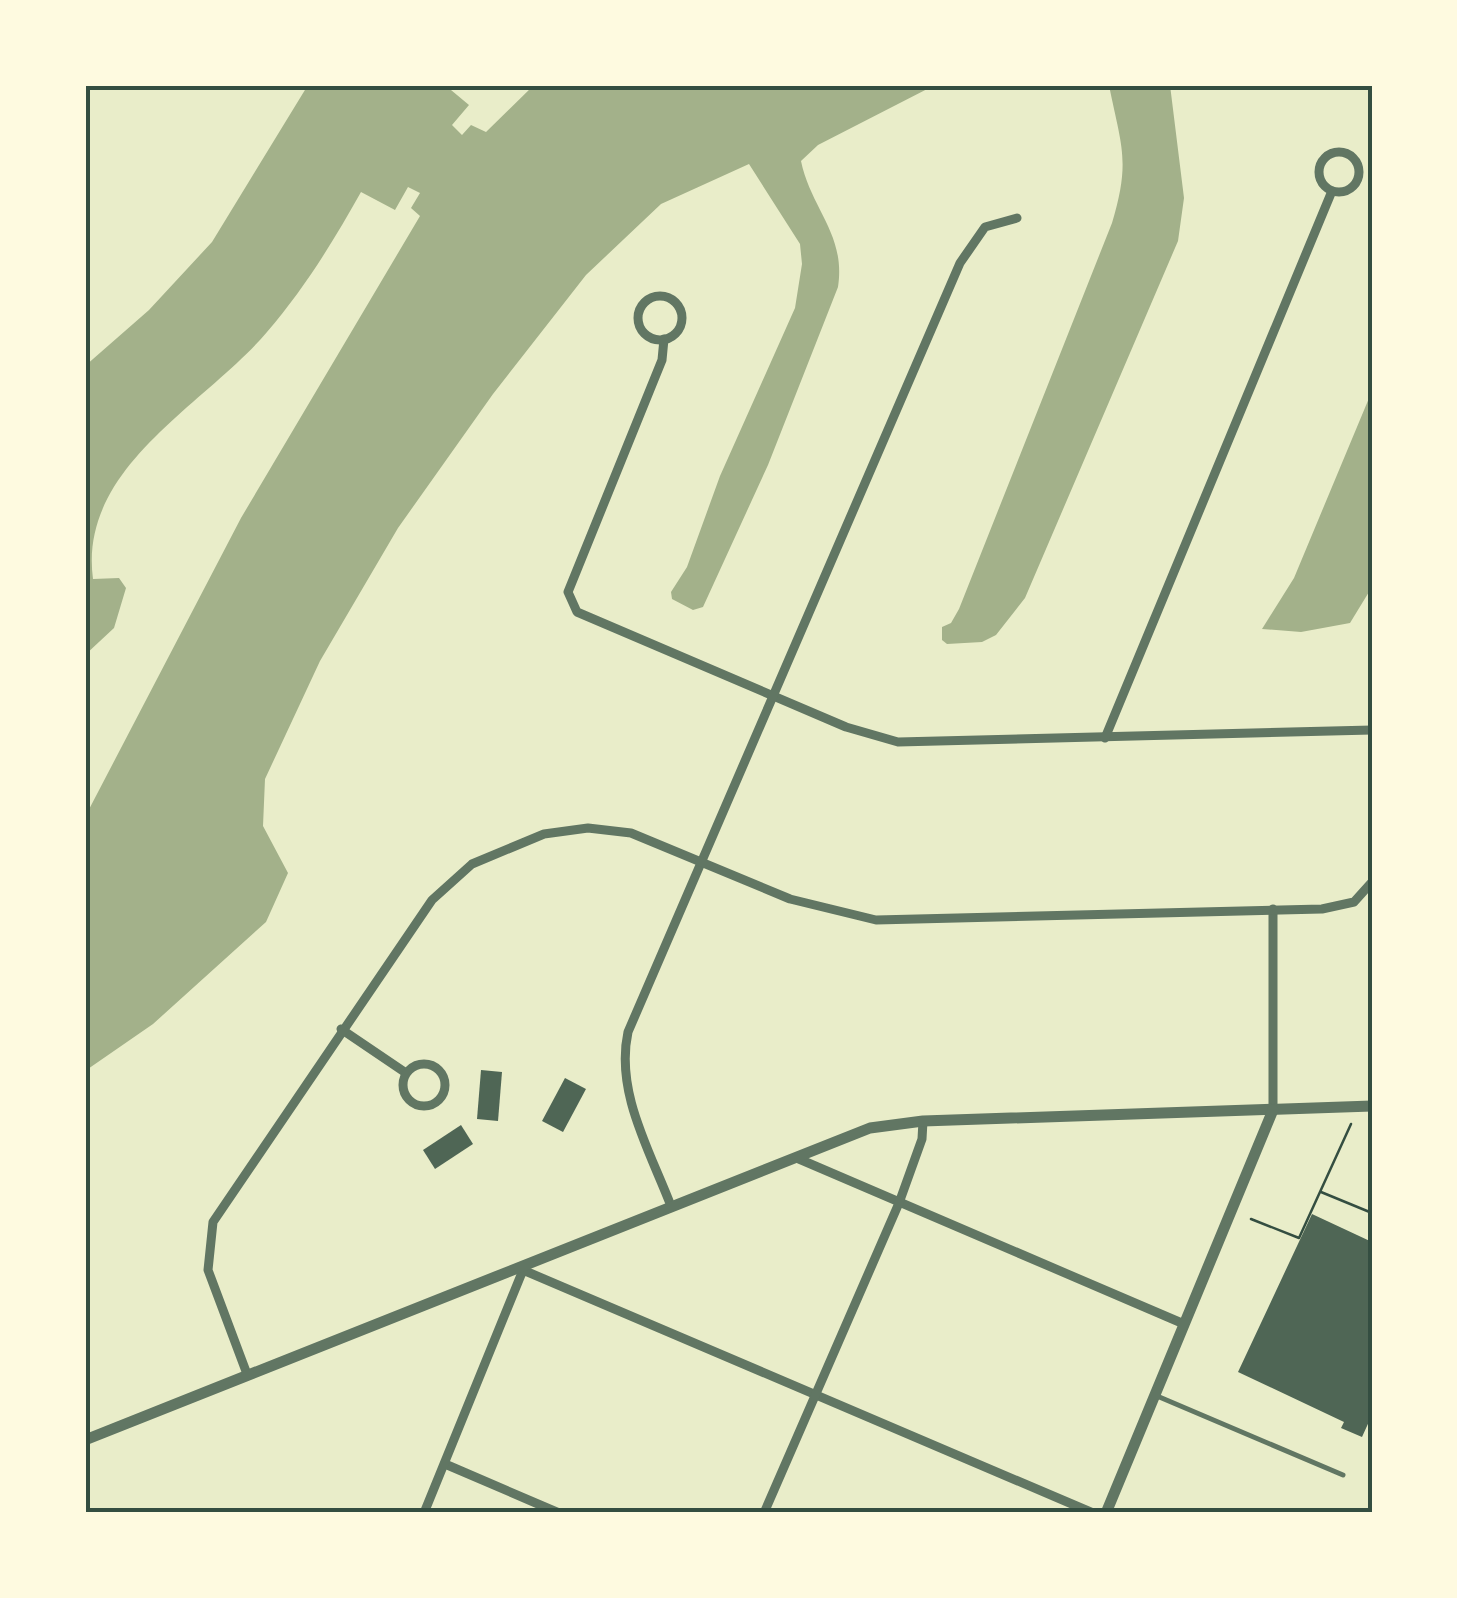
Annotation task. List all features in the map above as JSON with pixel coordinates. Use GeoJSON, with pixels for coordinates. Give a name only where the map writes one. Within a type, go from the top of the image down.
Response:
{"type":"FeatureCollection","features":[{"type":"Feature","properties":{"kind":"street"},"geometry":{"type":"LineString","coordinates":[[1346,152],[1358,162],[1359,178],[1348,190],[1332,191],[1320,181],[1320,165],[1330,153],[1346,152]]}},
{"type":"Feature","properties":{"kind":"street"},"geometry":{"type":"LineString","coordinates":[[1105,738],[1332,191]]}},
{"type":"Feature","properties":{"kind":"street"},"geometry":{"type":"LineString","coordinates":[[671,1206],[627,1090],[624,1054],[640,1001],[960,263],[985,226],[1016,218]]}},
{"type":"Feature","properties":{"kind":"street"},"geometry":{"type":"LineString","coordinates":[[664,339],[649,337],[638,318],[643,304],[657,296],[673,300],[681,314],[677,330],[664,339],[662,360],[574,571],[568,592],[577,612],[846,727],[898,742],[1372,730]]}},
{"type":"Feature","properties":{"kind":"street"},"geometry":{"type":"LineString","coordinates":[[247,1374],[208,1270],[210,1232],[224,1202],[432,900],[455,876],[492,853],[544,834],[588,828],[631,833],[704,860],[790,899],[876,920],[1343,906],[1372,882]]}},
{"type":"Feature","properties":{"kind":"street"},"geometry":{"type":"LineString","coordinates":[[1106,1513],[1273,1110],[1273,909]]}},
{"type":"Feature","properties":{"kind":"street"},"geometry":{"type":"LineString","coordinates":[[341,1029],[406,1072]]}},
{"type":"Feature","properties":{"kind":"street"},"geometry":{"type":"LineString","coordinates":[[416,1064],[436,1067],[445,1084],[441,1096],[430,1105],[409,1100],[402,1087],[406,1072],[416,1064]]}},
{"type":"Feature","properties":{"kind":"street"},"geometry":{"type":"LineString","coordinates":[[85,1440],[523,1270],[671,1206],[870,1128],[923,1121],[1372,1106]]}},
{"type":"Feature","properties":{"kind":"street"},"geometry":{"type":"LineString","coordinates":[[764,1513],[898,1202],[922,1139],[923,1121]]}},
{"type":"Feature","properties":{"kind":"street"},"geometry":{"type":"LineString","coordinates":[[799,1159],[1184,1324]]}},
{"type":"Feature","properties":{"kind":"street"},"geometry":{"type":"LineString","coordinates":[[523,1270],[1092,1513]]}},
{"type":"Feature","properties":{"kind":"street"},"geometry":{"type":"LineString","coordinates":[[424,1513],[523,1270]]}},
{"type":"Feature","properties":{"kind":"street"},"geometry":{"type":"LineString","coordinates":[[445,1464],[560,1513]]}},
{"type":"Feature","properties":{"kind":"lane"},"geometry":{"type":"LineString","coordinates":[[1154,1395],[1343,1475]]}},
{"type":"Feature","properties":{"kind":"path"},"geometry":{"type":"LineString","coordinates":[[1251,1219],[1299,1238],[1350,1124]]}},
{"type":"Feature","properties":{"kind":"path"},"geometry":{"type":"LineString","coordinates":[[1320,1192],[1372,1213]]}},
{"type":"Feature","properties":{"kind":"shaded area"},"geometry":{"type":"Polygon","coordinates":[[[308,85],[445,85],[469,105],[452,125],[462,135],[471,125],[486,132],[534,85],[935,85],[818,145],[801,161],[837,252],[838,287],[768,465],[703,607],[693,610],[672,599],[671,592],[687,567],[720,476],[795,308],[802,264],[800,244],[749,164],[661,204],[586,275],[493,394],[398,528],[320,661],[265,779],[263,826],[288,873],[266,922],[153,1024],[85,1071],[85,817],[241,518],[420,216],[411,208],[420,193],[408,187],[395,210],[361,192],[317,265],[267,332],[151,441],[125,471],[105,504],[94,539],[93,579],[119,578],[126,588],[114,628],[85,655],[85,366],[149,310],[212,242],[308,85]]]}},
{"type":"Feature","properties":{"kind":"shaded area"},"geometry":{"type":"Polygon","coordinates":[[[1109,85],[1170,85],[1184,198],[1178,241],[1025,598],[996,635],[982,642],[947,644],[942,640],[942,627],[951,623],[959,609],[1112,223],[1123,168],[1109,85]]]}},
{"type":"Feature","properties":{"kind":"shaded area"},"geometry":{"type":"Polygon","coordinates":[[[1372,391],[1372,587],[1350,623],[1301,632],[1262,629],[1294,578],[1372,391]]]}},
{"type":"Feature","properties":{"kind":"building"},"geometry":{"type":"Polygon","coordinates":[[[481,1070],[502,1072],[498,1121],[477,1119],[481,1070]]]}},
{"type":"Feature","properties":{"kind":"building"},"geometry":{"type":"Polygon","coordinates":[[[565,1078],[586,1089],[563,1132],[542,1121],[565,1078]]]}},
{"type":"Feature","properties":{"kind":"building"},"geometry":{"type":"Polygon","coordinates":[[[461,1125],[473,1144],[435,1169],[423,1150],[461,1125]]]}},
{"type":"Feature","properties":{"kind":"building"},"geometry":{"type":"Polygon","coordinates":[[[1312,1214],[1372,1242],[1372,1415],[1362,1437],[1341,1428],[1344,1422],[1238,1372],[1312,1214]]]}}]}
